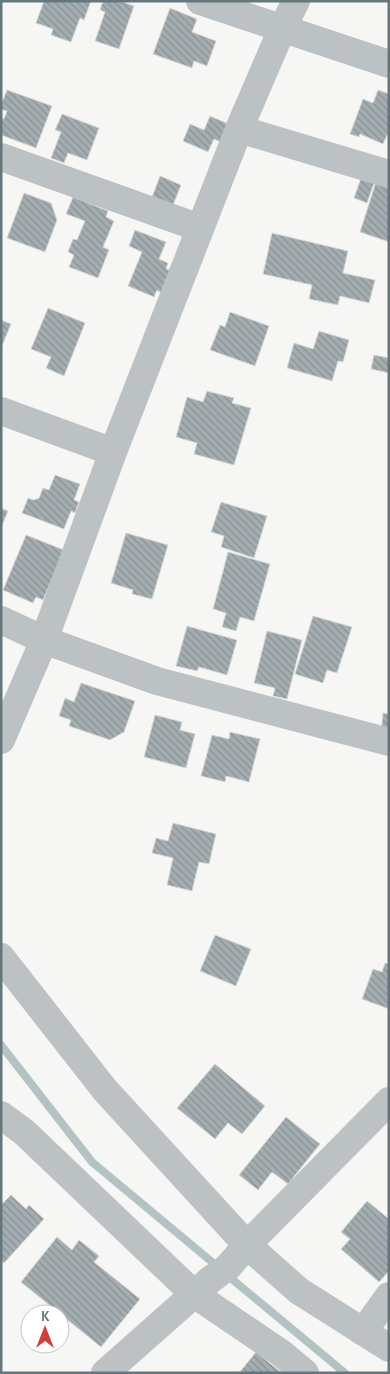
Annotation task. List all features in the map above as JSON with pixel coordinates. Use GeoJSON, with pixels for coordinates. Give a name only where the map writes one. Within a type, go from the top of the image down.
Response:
{"type":"FeatureCollection","features":[{"type":"Feature","properties":{"kind":"street"},"geometry":{"type":"LineString","coordinates":[[200,1],[389,64]]}},
{"type":"Feature","properties":{"kind":"street"},"geometry":{"type":"LineString","coordinates":[[1,740],[44,640],[113,452],[239,129],[296,1]]}},
{"type":"Feature","properties":{"kind":"street"},"geometry":{"type":"LineString","coordinates":[[239,129],[389,174]]}},
{"type":"Feature","properties":{"kind":"street"},"geometry":{"type":"LineString","coordinates":[[1,157],[200,228]]}},
{"type":"Feature","properties":{"kind":"street"},"geometry":{"type":"LineString","coordinates":[[1,411],[113,452]]}},
{"type":"Feature","properties":{"kind":"street"},"geometry":{"type":"LineString","coordinates":[[1,620],[44,640],[157,681],[389,742]]}},
{"type":"Feature","properties":{"kind":"street"},"geometry":{"type":"LineString","coordinates":[[1,957],[105,1090],[247,1245],[299,1291],[389,1348]]}},
{"type":"Feature","properties":{"kind":"street"},"geometry":{"type":"LineString","coordinates":[[105,1373],[211,1280],[389,1101]]}},
{"type":"Feature","properties":{"kind":"street"},"geometry":{"type":"LineString","coordinates":[[1,1116],[24,1132],[211,1280],[281,1353],[305,1373]]}},
{"type":"Feature","properties":{"kind":"street"},"geometry":{"type":"LineString","coordinates":[[363,1332],[389,1296]]}},
{"type":"Feature","properties":{"kind":"building"},"geometry":{"type":"Polygon","coordinates":[[[44,1],[91,1],[84,20],[80,18],[71,42],[51,35],[53,29],[36,23],[44,1]]]}},
{"type":"Feature","properties":{"kind":"building"},"geometry":{"type":"Polygon","coordinates":[[[103,1],[120,1],[134,6],[119,49],[95,41],[105,12],[100,10],[103,1]]]}},
{"type":"Feature","properties":{"kind":"building"},"geometry":{"type":"Polygon","coordinates":[[[170,8],[197,19],[192,32],[216,41],[207,66],[194,61],[192,68],[153,54],[170,8]]]}},
{"type":"Feature","properties":{"kind":"building"},"geometry":{"type":"Polygon","coordinates":[[[7,90],[52,106],[36,148],[1,135],[1,118],[4,119],[7,111],[1,109],[1,105],[7,90]]]}},
{"type":"Feature","properties":{"kind":"building"},"geometry":{"type":"Polygon","coordinates":[[[378,90],[389,94],[389,136],[387,135],[383,144],[360,134],[359,137],[350,134],[363,99],[373,103],[378,90]]]}},
{"type":"Feature","properties":{"kind":"building"},"geometry":{"type":"Polygon","coordinates":[[[62,114],[99,128],[87,160],[68,153],[64,163],[51,158],[61,132],[55,130],[62,114]]]}},
{"type":"Feature","properties":{"kind":"building"},"geometry":{"type":"Polygon","coordinates":[[[210,116],[233,126],[225,144],[214,139],[208,152],[183,141],[190,124],[204,130],[210,116]]]}},
{"type":"Feature","properties":{"kind":"building"},"geometry":{"type":"Polygon","coordinates":[[[160,176],[181,185],[173,205],[152,197],[160,176]]]}},
{"type":"Feature","properties":{"kind":"building"},"geometry":{"type":"Polygon","coordinates":[[[361,178],[374,183],[367,203],[354,198],[361,178]]]}},
{"type":"Feature","properties":{"kind":"building"},"geometry":{"type":"Polygon","coordinates":[[[376,182],[389,186],[389,242],[360,232],[376,182]]]}},
{"type":"Feature","properties":{"kind":"building"},"geometry":{"type":"Polygon","coordinates":[[[24,193],[51,203],[57,220],[45,252],[7,238],[24,193]]]}},
{"type":"Feature","properties":{"kind":"building"},"geometry":{"type":"Polygon","coordinates":[[[73,197],[108,211],[106,217],[114,221],[103,247],[109,250],[98,278],[69,267],[74,255],[68,252],[73,239],[77,240],[85,221],[66,214],[73,197]]]}},
{"type":"Feature","properties":{"kind":"building"},"geometry":{"type":"Polygon","coordinates":[[[135,230],[166,242],[159,259],[168,263],[166,269],[170,270],[161,293],[157,290],[154,297],[128,286],[142,252],[129,246],[135,230]]]}},
{"type":"Feature","properties":{"kind":"building"},"geometry":{"type":"Polygon","coordinates":[[[272,233],[348,251],[343,273],[375,280],[369,303],[340,296],[338,305],[309,299],[312,285],[263,274],[272,233]]]}},
{"type":"Feature","properties":{"kind":"building"},"geometry":{"type":"Polygon","coordinates":[[[48,308],[85,323],[64,376],[46,368],[51,357],[31,349],[48,308]]]}},
{"type":"Feature","properties":{"kind":"building"},"geometry":{"type":"Polygon","coordinates":[[[230,312],[269,326],[255,366],[210,350],[220,325],[225,327],[230,312]]]}},
{"type":"Feature","properties":{"kind":"building"},"geometry":{"type":"Polygon","coordinates":[[[1,320],[11,324],[1,348],[1,320]]]}},
{"type":"Feature","properties":{"kind":"building"},"geometry":{"type":"Polygon","coordinates":[[[319,331],[349,340],[343,362],[338,361],[332,381],[287,368],[294,343],[313,349],[319,331]]]}},
{"type":"Feature","properties":{"kind":"building"},"geometry":{"type":"Polygon","coordinates":[[[374,355],[389,358],[389,373],[371,369],[374,355]]]}},
{"type":"Feature","properties":{"kind":"building"},"geometry":{"type":"Polygon","coordinates":[[[207,391],[234,398],[232,403],[251,408],[234,465],[194,454],[197,443],[176,437],[187,397],[203,402],[207,391]]]}},
{"type":"Feature","properties":{"kind":"building"},"geometry":{"type":"Polygon","coordinates":[[[55,475],[80,484],[74,500],[79,502],[75,513],[71,511],[64,529],[22,513],[28,498],[34,500],[39,498],[43,488],[49,490],[55,475]]]}},
{"type":"Feature","properties":{"kind":"building"},"geometry":{"type":"Polygon","coordinates":[[[221,502],[267,516],[254,558],[221,547],[224,536],[211,532],[221,502]]]}},
{"type":"Feature","properties":{"kind":"building"},"geometry":{"type":"Polygon","coordinates":[[[1,508],[8,511],[1,528],[1,508]]]}},
{"type":"Feature","properties":{"kind":"building"},"geometry":{"type":"Polygon","coordinates":[[[126,533],[168,545],[152,599],[132,594],[133,590],[111,583],[126,533]]]}},
{"type":"Feature","properties":{"kind":"building"},"geometry":{"type":"Polygon","coordinates":[[[26,535],[64,550],[43,600],[36,597],[33,603],[3,590],[26,535]]]}},
{"type":"Feature","properties":{"kind":"building"},"geometry":{"type":"Polygon","coordinates":[[[228,552],[270,564],[254,621],[240,617],[236,631],[222,627],[226,613],[213,609],[228,552]]]}},
{"type":"Feature","properties":{"kind":"building"},"geometry":{"type":"Polygon","coordinates":[[[313,616],[352,627],[337,673],[327,670],[323,683],[295,674],[313,616]]]}},
{"type":"Feature","properties":{"kind":"building"},"geometry":{"type":"Polygon","coordinates":[[[187,626],[237,640],[227,675],[199,667],[197,671],[176,666],[187,626]]]}},
{"type":"Feature","properties":{"kind":"building"},"geometry":{"type":"Polygon","coordinates":[[[267,631],[302,640],[287,699],[273,696],[275,688],[254,683],[267,631]]]}},
{"type":"Feature","properties":{"kind":"building"},"geometry":{"type":"Polygon","coordinates":[[[81,683],[135,701],[124,732],[110,740],[69,726],[71,720],[59,716],[65,698],[74,702],[81,683]]]}},
{"type":"Feature","properties":{"kind":"building"},"geometry":{"type":"Polygon","coordinates":[[[383,713],[389,714],[389,733],[381,732],[383,713]]]}},
{"type":"Feature","properties":{"kind":"building"},"geometry":{"type":"Polygon","coordinates":[[[155,715],[182,722],[180,730],[195,734],[186,768],[144,757],[155,715]]]}},
{"type":"Feature","properties":{"kind":"building"},"geometry":{"type":"Polygon","coordinates":[[[230,732],[260,739],[249,782],[226,776],[225,782],[201,776],[212,735],[229,739],[230,732]]]}},
{"type":"Feature","properties":{"kind":"building"},"geometry":{"type":"Polygon","coordinates":[[[173,823],[216,834],[209,864],[199,862],[192,891],[167,885],[173,858],[152,853],[156,838],[168,841],[173,823]]]}},
{"type":"Feature","properties":{"kind":"building"},"geometry":{"type":"Polygon","coordinates":[[[215,935],[251,949],[236,986],[200,971],[215,935]]]}},
{"type":"Feature","properties":{"kind":"building"},"geometry":{"type":"Polygon","coordinates":[[[385,963],[389,964],[389,1009],[362,999],[373,969],[382,972],[385,963]]]}},
{"type":"Feature","properties":{"kind":"building"},"geometry":{"type":"Polygon","coordinates":[[[215,1064],[265,1106],[242,1134],[228,1123],[215,1139],[177,1108],[215,1064]]]}},
{"type":"Feature","properties":{"kind":"building"},"geometry":{"type":"Polygon","coordinates":[[[286,1117],[320,1144],[288,1184],[272,1172],[258,1190],[239,1175],[286,1117]]]}},
{"type":"Feature","properties":{"kind":"building"},"geometry":{"type":"Polygon","coordinates":[[[11,1195],[26,1209],[29,1205],[44,1219],[4,1263],[1,1261],[1,1205],[11,1195]]]}},
{"type":"Feature","properties":{"kind":"building"},"geometry":{"type":"Polygon","coordinates":[[[367,1201],[389,1219],[389,1271],[379,1282],[341,1249],[350,1239],[341,1232],[367,1201]]]}},
{"type":"Feature","properties":{"kind":"building"},"geometry":{"type":"Polygon","coordinates":[[[57,1237],[72,1250],[79,1240],[99,1256],[94,1262],[140,1299],[101,1347],[70,1322],[70,1304],[48,1304],[21,1282],[57,1237]]]}},
{"type":"Feature","properties":{"kind":"building"},"geometry":{"type":"Polygon","coordinates":[[[256,1352],[282,1373],[239,1373],[256,1352]]]}},
{"type":"Feature","properties":{"kind":"waterway"},"geometry":{"type":"LineString","coordinates":[[1,1045],[92,1162],[218,1267]]}},
{"type":"Feature","properties":{"kind":"waterway"},"geometry":{"type":"LineString","coordinates":[[227,1275],[345,1373]]}}]}
